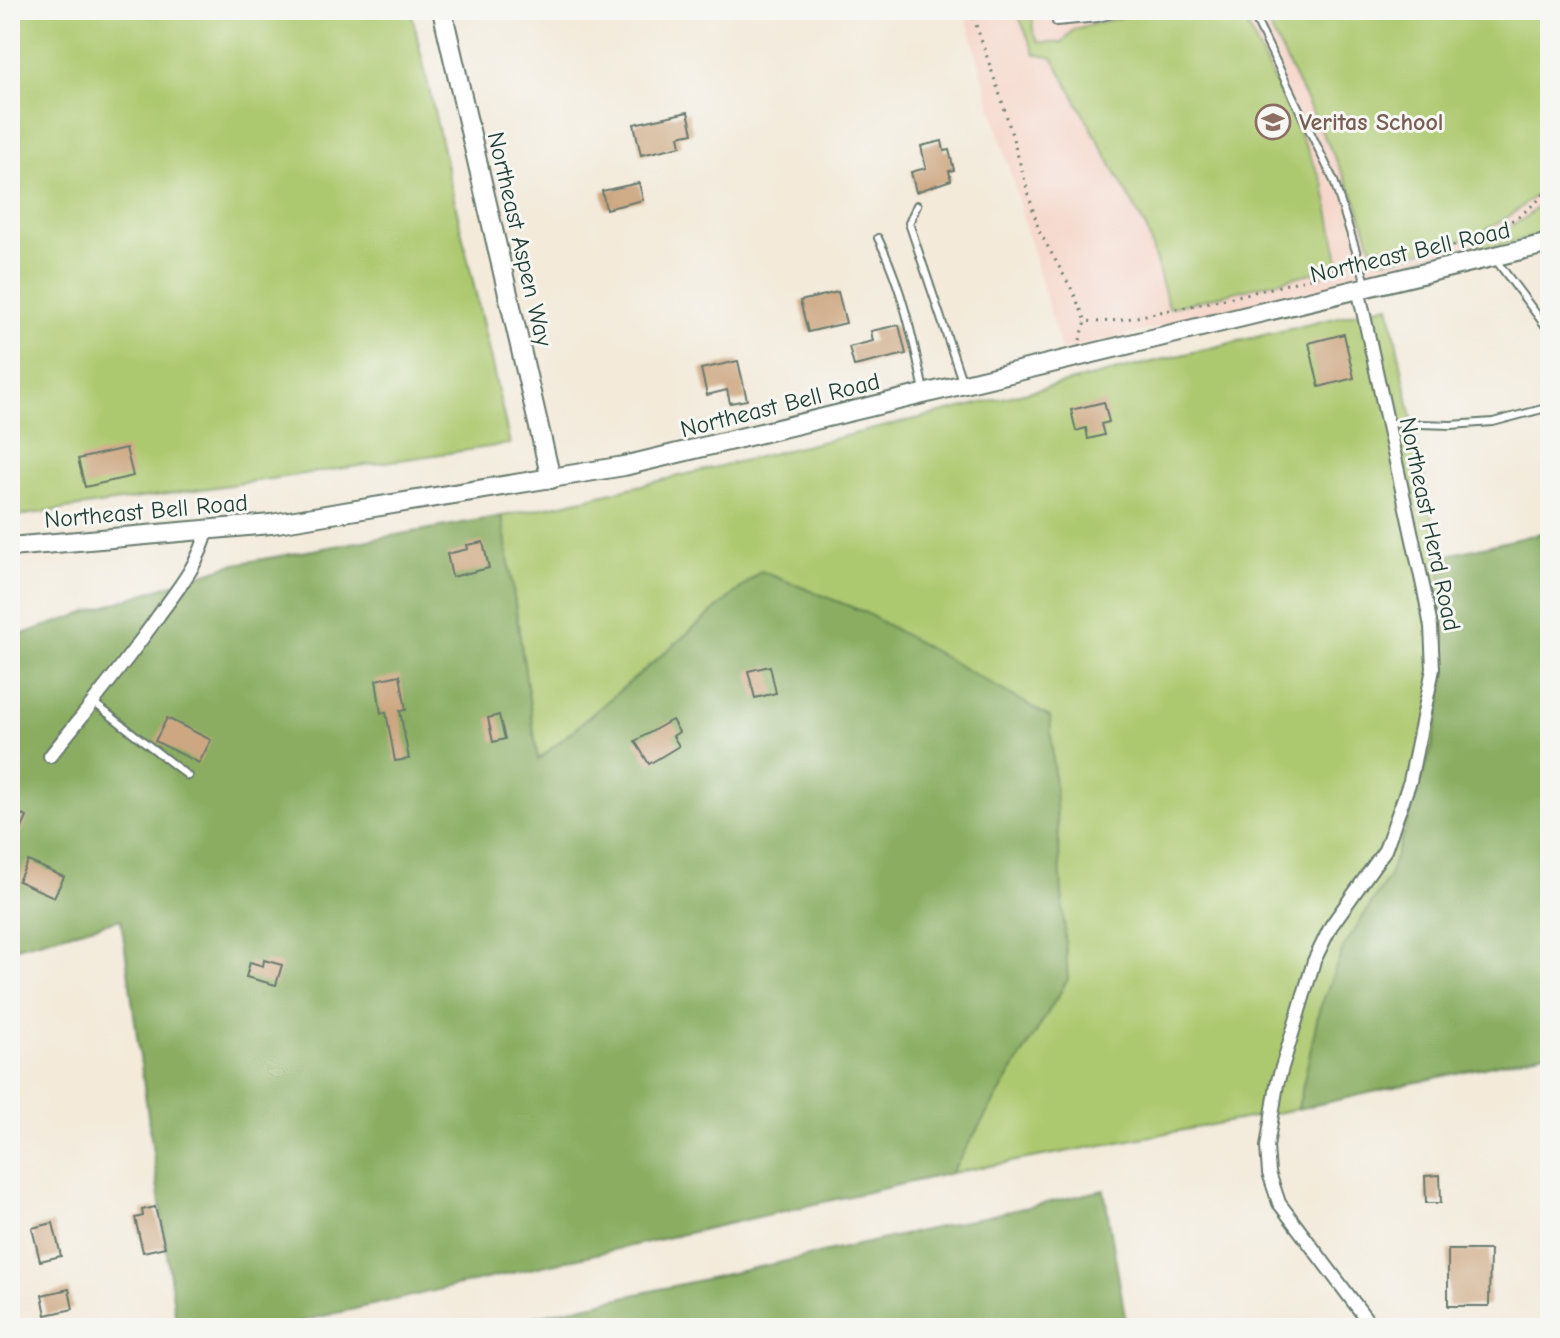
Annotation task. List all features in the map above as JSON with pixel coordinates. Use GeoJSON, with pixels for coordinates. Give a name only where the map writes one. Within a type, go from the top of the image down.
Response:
{"type":"FeatureCollection","features":[{"type":"Feature","properties":{"kind":"main road","name":"Northeast Aspen Way"},"geometry":{"type":"LineString","coordinates":[[442,10],[551,479]]}},
{"type":"Feature","properties":{"kind":"main road","name":"Northeast Bell Road"},"geometry":{"type":"LineString","coordinates":[[10,547],[207,531],[335,515],[551,479],[693,451],[1550,243]]}},
{"type":"Feature","properties":{"kind":"street","name":"Northeast Herd Road"},"geometry":{"type":"LineString","coordinates":[[1362,287],[1387,423],[1431,627],[1434,654],[1431,684],[1410,781],[1385,850],[1331,926],[1314,961],[1277,1084],[1267,1147],[1269,1173],[1279,1203],[1373,1328]]}},
{"type":"Feature","properties":{"kind":"street"},"geometry":{"type":"LineString","coordinates":[[50,756],[130,656],[202,552],[207,531]]}},
{"type":"Feature","properties":{"kind":"lane"},"geometry":{"type":"LineString","coordinates":[[1056,22],[1098,18],[1127,10]]}},
{"type":"Feature","properties":{"kind":"lane"},"geometry":{"type":"LineString","coordinates":[[1251,10],[1334,181],[1362,287]]}},
{"type":"Feature","properties":{"kind":"lane"},"geometry":{"type":"LineString","coordinates":[[917,205],[909,223],[963,385]]}},
{"type":"Feature","properties":{"kind":"lane"},"geometry":{"type":"LineString","coordinates":[[878,238],[893,267],[904,301],[925,394]]}},
{"type":"Feature","properties":{"kind":"lane"},"geometry":{"type":"LineString","coordinates":[[1493,257],[1550,332]]}},
{"type":"Feature","properties":{"kind":"lane"},"geometry":{"type":"LineString","coordinates":[[1387,423],[1451,425],[1493,422],[1550,407]]}},
{"type":"Feature","properties":{"kind":"lane"},"geometry":{"type":"LineString","coordinates":[[93,702],[188,776]]}},
{"type":"Feature","properties":{"kind":"path"},"geometry":{"type":"LineString","coordinates":[[971,10],[1004,107],[1039,231],[1086,321],[1104,323],[1213,302],[1340,270]]}},
{"type":"Feature","properties":{"kind":"path"},"geometry":{"type":"LineString","coordinates":[[1409,258],[1466,243],[1493,231],[1518,217],[1550,187]]}},
{"type":"Feature","properties":{"kind":"shaded area","name":"Veritas School"},"geometry":{"type":"Polygon","coordinates":[[[964,10],[1550,10],[1550,234],[1061,351],[964,10]]]}},
{"type":"Feature","properties":{"kind":"green space"},"geometry":{"type":"Polygon","coordinates":[[[10,10],[411,10],[510,444],[10,517],[10,10]]]}},
{"type":"Feature","properties":{"kind":"green space"},"geometry":{"type":"Polygon","coordinates":[[[1016,10],[1036,10],[1033,26],[1039,42],[1062,43],[1074,29],[1152,10],[1240,10],[1324,185],[1340,266],[1169,308],[1147,230],[1053,58],[1035,54],[1016,10]]]}},
{"type":"Feature","properties":{"kind":"green space"},"geometry":{"type":"Polygon","coordinates":[[[1261,10],[1550,10],[1550,182],[1505,219],[1475,235],[1403,256],[1376,259],[1355,198],[1261,10]]]}},
{"type":"Feature","properties":{"kind":"green space"},"geometry":{"type":"Polygon","coordinates":[[[1550,197],[1550,233],[1394,271],[1385,268],[1477,245],[1523,219],[1550,197]]]}},
{"type":"Feature","properties":{"kind":"green space"},"geometry":{"type":"Polygon","coordinates":[[[1389,305],[1440,557],[1446,672],[1432,748],[1389,876],[1344,947],[1319,1011],[1298,1109],[951,1173],[1068,979],[761,572],[538,760],[502,516],[1389,305]]]}},
{"type":"Feature","properties":{"kind":"green space"},"geometry":{"type":"Polygon","coordinates":[[[502,516],[538,760],[761,571],[864,612],[1050,717],[1068,979],[951,1173],[271,1328],[177,1328],[121,919],[13,948],[10,943],[10,638],[230,565],[502,516]]]}},
{"type":"Feature","properties":{"kind":"green space"},"geometry":{"type":"Polygon","coordinates":[[[1550,531],[1550,1052],[1298,1109],[1319,1011],[1344,947],[1389,876],[1432,748],[1446,672],[1440,557],[1550,531]]]}},
{"type":"Feature","properties":{"kind":"green space"},"geometry":{"type":"Polygon","coordinates":[[[1104,1190],[1127,1328],[485,1328],[1104,1190]]]}},
{"type":"Feature","properties":{"kind":"building"},"geometry":{"type":"Polygon","coordinates":[[[688,112],[693,133],[679,136],[681,146],[641,155],[634,124],[688,112]]]}},
{"type":"Feature","properties":{"kind":"building"},"geometry":{"type":"Polygon","coordinates":[[[942,141],[944,151],[949,150],[954,170],[949,171],[951,180],[916,192],[911,172],[926,168],[921,146],[942,141]]]}},
{"type":"Feature","properties":{"kind":"building"},"geometry":{"type":"Polygon","coordinates":[[[639,183],[643,200],[606,209],[602,191],[639,183]]]}},
{"type":"Feature","properties":{"kind":"building"},"geometry":{"type":"Polygon","coordinates":[[[838,292],[846,323],[808,332],[800,301],[838,292]]]}},
{"type":"Feature","properties":{"kind":"building"},"geometry":{"type":"Polygon","coordinates":[[[899,325],[906,354],[854,366],[849,347],[873,341],[871,331],[899,325]]]}},
{"type":"Feature","properties":{"kind":"building"},"geometry":{"type":"Polygon","coordinates":[[[1344,334],[1354,378],[1319,387],[1309,343],[1344,334]]]}},
{"type":"Feature","properties":{"kind":"building"},"geometry":{"type":"Polygon","coordinates":[[[738,361],[747,400],[730,403],[727,390],[707,395],[701,369],[738,361]]]}},
{"type":"Feature","properties":{"kind":"building"},"geometry":{"type":"Polygon","coordinates":[[[1104,402],[1109,422],[1101,424],[1104,435],[1088,439],[1086,428],[1076,431],[1071,410],[1104,402]]]}},
{"type":"Feature","properties":{"kind":"building"},"geometry":{"type":"Polygon","coordinates":[[[126,448],[133,476],[85,487],[78,459],[126,448]]]}},
{"type":"Feature","properties":{"kind":"building"},"geometry":{"type":"Polygon","coordinates":[[[483,542],[489,568],[452,577],[447,554],[483,542]]]}},
{"type":"Feature","properties":{"kind":"building"},"geometry":{"type":"Polygon","coordinates":[[[770,666],[776,693],[755,698],[748,671],[770,666]]]}},
{"type":"Feature","properties":{"kind":"building"},"geometry":{"type":"Polygon","coordinates":[[[400,675],[406,710],[400,711],[409,759],[395,761],[386,712],[381,713],[376,680],[400,675]]]}},
{"type":"Feature","properties":{"kind":"building"},"geometry":{"type":"Polygon","coordinates":[[[499,715],[505,739],[493,742],[488,718],[499,715]]]}},
{"type":"Feature","properties":{"kind":"building"},"geometry":{"type":"Polygon","coordinates":[[[167,718],[211,740],[199,763],[155,741],[167,718]]]}},
{"type":"Feature","properties":{"kind":"building"},"geometry":{"type":"Polygon","coordinates":[[[672,720],[679,732],[673,736],[679,746],[649,764],[635,741],[672,720]]]}},
{"type":"Feature","properties":{"kind":"building"},"geometry":{"type":"Polygon","coordinates":[[[10,809],[27,817],[10,856],[10,809]]]}},
{"type":"Feature","properties":{"kind":"building"},"geometry":{"type":"Polygon","coordinates":[[[28,861],[64,877],[54,897],[18,881],[28,861]]]}},
{"type":"Feature","properties":{"kind":"building"},"geometry":{"type":"Polygon","coordinates":[[[264,960],[282,965],[276,985],[246,977],[250,962],[263,966],[264,960]]]}},
{"type":"Feature","properties":{"kind":"building"},"geometry":{"type":"Polygon","coordinates":[[[1440,1175],[1441,1203],[1426,1203],[1425,1176],[1440,1175]]]}},
{"type":"Feature","properties":{"kind":"building"},"geometry":{"type":"Polygon","coordinates":[[[155,1207],[165,1247],[143,1252],[135,1218],[143,1216],[142,1210],[155,1207]]]}},
{"type":"Feature","properties":{"kind":"building"},"geometry":{"type":"Polygon","coordinates":[[[53,1223],[61,1256],[40,1261],[32,1228],[53,1223]]]}},
{"type":"Feature","properties":{"kind":"building"},"geometry":{"type":"Polygon","coordinates":[[[1448,1250],[1490,1250],[1489,1306],[1448,1306],[1448,1250]]]}},
{"type":"Feature","properties":{"kind":"building"},"geometry":{"type":"Polygon","coordinates":[[[69,1289],[73,1309],[46,1315],[42,1295],[69,1289]]]}},
{"type":"Feature","properties":{"kind":"place","name":"Veritas School"},"geometry":{"type":"Point","coordinates":[1273,122]}}]}
